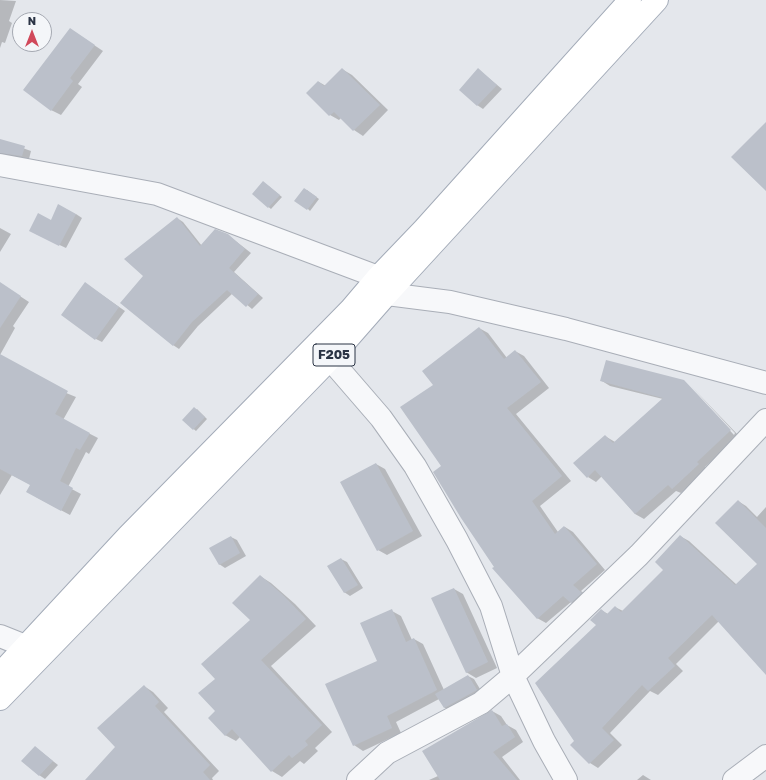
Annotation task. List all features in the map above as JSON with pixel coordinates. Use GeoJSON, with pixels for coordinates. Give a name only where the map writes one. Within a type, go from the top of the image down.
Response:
{"type":"FeatureCollection","features":[{"type":"Feature","properties":{"kind":"main road","name":"F205"},"geometry":{"type":"LineString","coordinates":[[0,699],[330,359],[424,229],[630,0]]}},
{"type":"Feature","properties":{"kind":"main road","name":"F205"},"geometry":{"type":"LineString","coordinates":[[0,674],[128,536],[350,310],[382,286],[657,0]]}},
{"type":"Feature","properties":{"kind":"street"},"geometry":{"type":"LineString","coordinates":[[0,165],[157,194],[382,286],[566,329],[766,383]]}},
{"type":"Feature","properties":{"kind":"street"},"geometry":{"type":"LineString","coordinates":[[330,359],[381,418],[419,473],[457,540],[491,606],[513,676],[544,741],[566,780]]}},
{"type":"Feature","properties":{"kind":"street"},"geometry":{"type":"LineString","coordinates":[[358,780],[387,753],[481,703],[513,676],[639,555],[766,420]]}},
{"type":"Feature","properties":{"kind":"street"},"geometry":{"type":"LineString","coordinates":[[0,636],[25,646]]}},
{"type":"Feature","properties":{"kind":"street"},"geometry":{"type":"LineString","coordinates":[[734,780],[766,756]]}},
{"type":"Feature","properties":{"kind":"building"},"geometry":{"type":"Polygon","coordinates":[[[70,28],[95,45],[70,78],[73,81],[51,111],[23,90],[70,28]]]}},
{"type":"Feature","properties":{"kind":"building"},"geometry":{"type":"Polygon","coordinates":[[[342,68],[380,105],[353,131],[334,112],[329,116],[306,93],[318,81],[324,86],[342,68]]]}},
{"type":"Feature","properties":{"kind":"building"},"geometry":{"type":"Polygon","coordinates":[[[478,68],[497,85],[477,106],[459,90],[478,68]]]}},
{"type":"Feature","properties":{"kind":"building"},"geometry":{"type":"Polygon","coordinates":[[[766,122],[766,191],[731,157],[766,122]]]}},
{"type":"Feature","properties":{"kind":"building"},"geometry":{"type":"Polygon","coordinates":[[[0,139],[25,146],[22,156],[0,153],[0,139]]]}},
{"type":"Feature","properties":{"kind":"building"},"geometry":{"type":"Polygon","coordinates":[[[263,181],[280,195],[268,208],[252,194],[263,181]]]}},
{"type":"Feature","properties":{"kind":"building"},"geometry":{"type":"Polygon","coordinates":[[[304,188],[317,197],[307,210],[294,201],[304,188]]]}},
{"type":"Feature","properties":{"kind":"building"},"geometry":{"type":"Polygon","coordinates":[[[58,204],[76,214],[59,246],[29,231],[38,213],[51,220],[58,204]]]}},
{"type":"Feature","properties":{"kind":"building"},"geometry":{"type":"Polygon","coordinates":[[[177,217],[200,246],[215,229],[228,234],[245,249],[229,268],[258,294],[246,307],[227,290],[192,322],[173,346],[120,303],[143,276],[124,259],[177,217]]]}},
{"type":"Feature","properties":{"kind":"building"},"geometry":{"type":"Polygon","coordinates":[[[0,282],[21,296],[0,328],[0,282]]]}},
{"type":"Feature","properties":{"kind":"building"},"geometry":{"type":"Polygon","coordinates":[[[85,282],[119,307],[95,340],[61,315],[85,282]]]}},
{"type":"Feature","properties":{"kind":"building"},"geometry":{"type":"Polygon","coordinates":[[[479,327],[504,359],[515,350],[541,382],[507,408],[562,476],[532,501],[555,534],[564,526],[597,564],[573,585],[582,593],[571,603],[563,596],[537,619],[492,568],[494,567],[461,518],[433,472],[441,466],[400,407],[433,385],[422,371],[479,327]]]}},
{"type":"Feature","properties":{"kind":"building"},"geometry":{"type":"Polygon","coordinates":[[[0,354],[68,391],[55,414],[90,433],[80,450],[76,448],[60,481],[73,488],[61,511],[26,492],[30,485],[0,469],[0,354]]]}},
{"type":"Feature","properties":{"kind":"building"},"geometry":{"type":"Polygon","coordinates":[[[606,360],[684,380],[731,430],[697,462],[699,464],[672,489],[668,485],[635,514],[595,470],[587,478],[573,463],[605,435],[613,443],[663,398],[600,381],[606,360]]]}},
{"type":"Feature","properties":{"kind":"building"},"geometry":{"type":"Polygon","coordinates":[[[194,407],[205,417],[193,430],[182,420],[194,407]]]}},
{"type":"Feature","properties":{"kind":"building"},"geometry":{"type":"Polygon","coordinates":[[[376,463],[413,531],[377,551],[340,482],[376,463]]]}},
{"type":"Feature","properties":{"kind":"building"},"geometry":{"type":"Polygon","coordinates":[[[738,500],[766,528],[766,675],[712,615],[668,658],[675,666],[648,691],[642,685],[602,728],[614,740],[589,764],[570,745],[574,741],[535,683],[596,625],[590,620],[601,609],[607,614],[615,606],[621,612],[663,570],[655,562],[680,535],[735,585],[757,564],[715,523],[738,500]]]}},
{"type":"Feature","properties":{"kind":"building"},"geometry":{"type":"Polygon","coordinates":[[[231,536],[240,553],[219,565],[209,548],[231,536]]]}},
{"type":"Feature","properties":{"kind":"building"},"geometry":{"type":"Polygon","coordinates":[[[341,558],[358,585],[344,593],[327,566],[341,558]]]}},
{"type":"Feature","properties":{"kind":"building"},"geometry":{"type":"Polygon","coordinates":[[[260,575],[284,596],[306,619],[261,660],[322,725],[305,741],[308,745],[292,758],[289,755],[271,772],[232,729],[225,736],[208,718],[215,711],[198,693],[215,679],[201,664],[250,620],[232,603],[260,575]]]}},
{"type":"Feature","properties":{"kind":"building"},"geometry":{"type":"Polygon","coordinates":[[[454,588],[488,662],[466,673],[431,598],[454,588]]]}},
{"type":"Feature","properties":{"kind":"building"},"geometry":{"type":"Polygon","coordinates":[[[392,609],[406,642],[414,638],[437,690],[387,716],[392,728],[353,746],[325,684],[377,661],[360,623],[392,609]]]}},
{"type":"Feature","properties":{"kind":"building"},"geometry":{"type":"Polygon","coordinates":[[[468,675],[477,690],[444,708],[435,694],[468,675]]]}},
{"type":"Feature","properties":{"kind":"building"},"geometry":{"type":"Polygon","coordinates":[[[144,685],[159,702],[155,706],[210,765],[203,772],[210,780],[85,780],[115,747],[97,728],[144,685]]]}},
{"type":"Feature","properties":{"kind":"building"},"geometry":{"type":"Polygon","coordinates":[[[492,710],[502,726],[507,724],[515,737],[493,752],[517,780],[440,780],[422,751],[492,710]]]}},
{"type":"Feature","properties":{"kind":"building"},"geometry":{"type":"Polygon","coordinates":[[[35,746],[53,761],[39,776],[21,761],[35,746]]]}}]}
